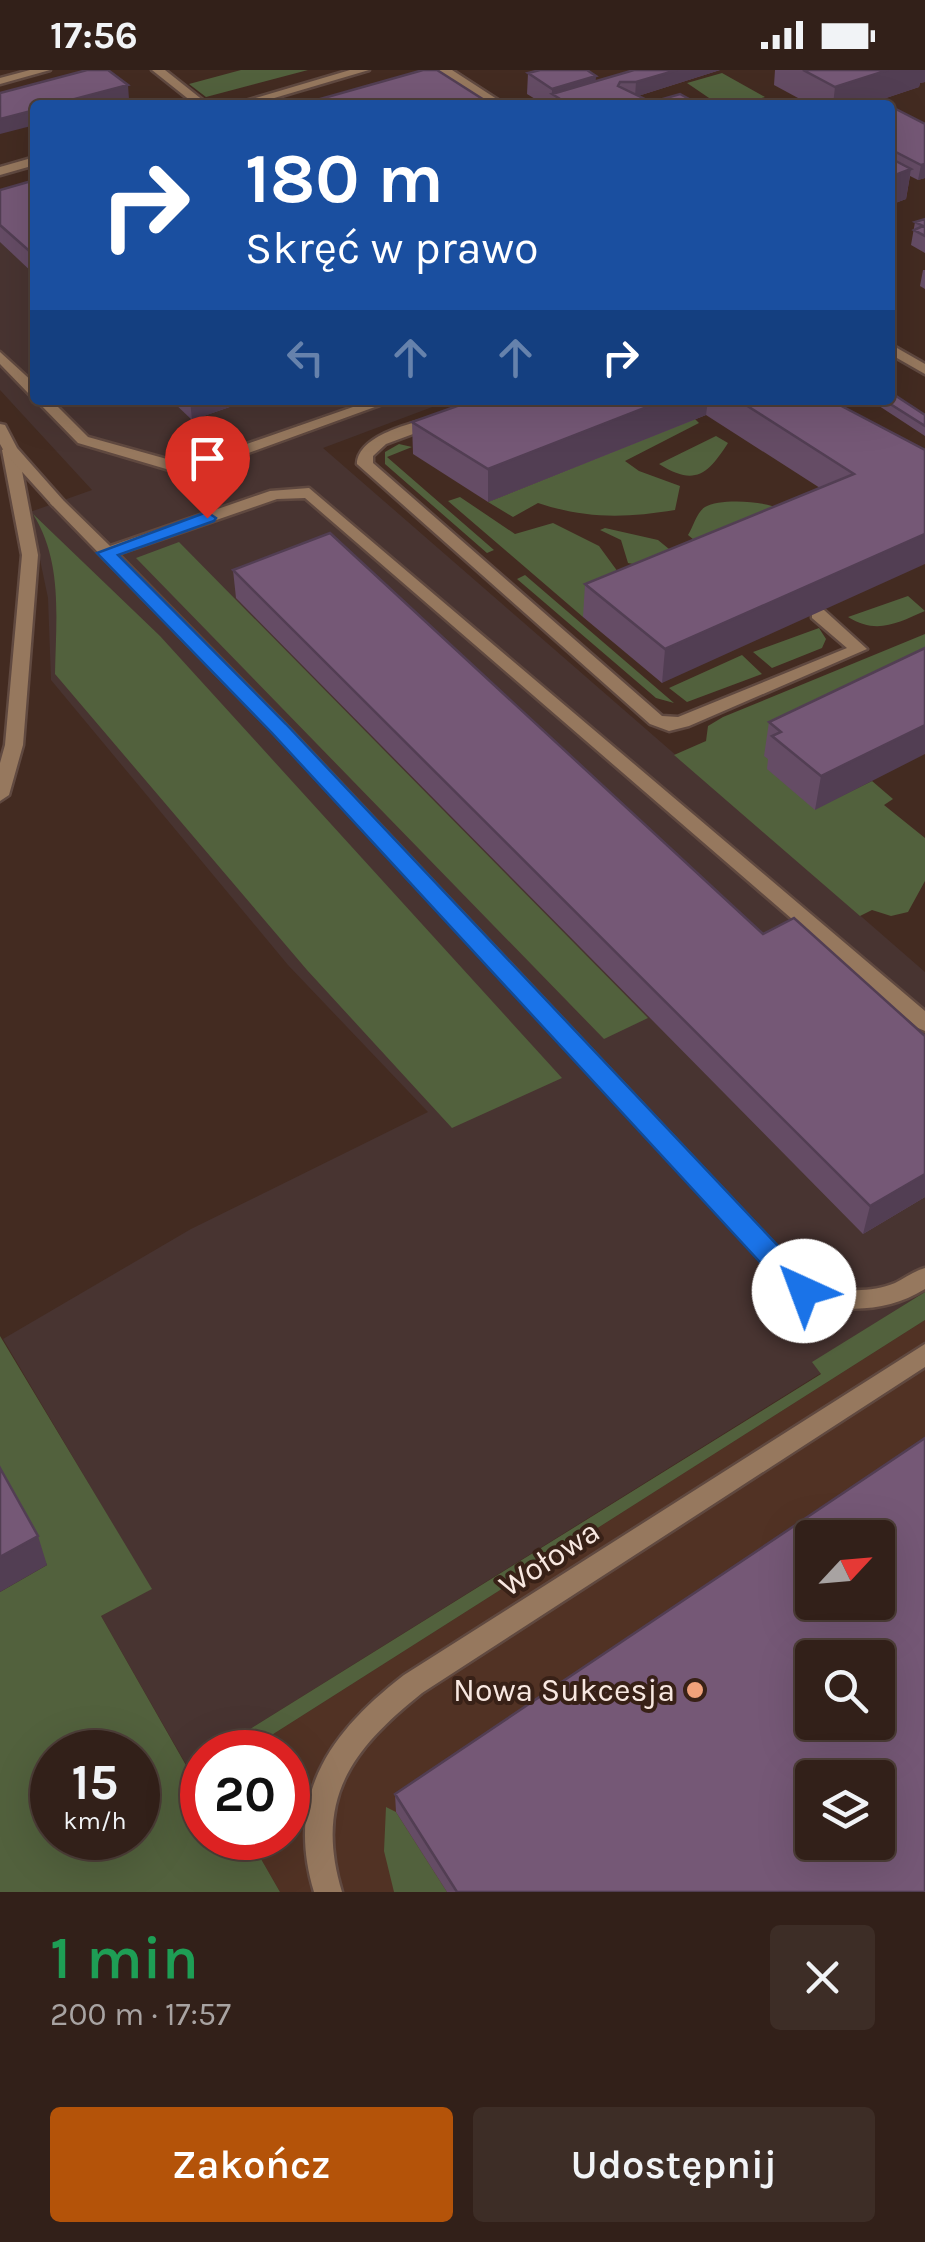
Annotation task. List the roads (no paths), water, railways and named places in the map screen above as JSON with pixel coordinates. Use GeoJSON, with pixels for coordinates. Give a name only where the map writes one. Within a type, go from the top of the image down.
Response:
{"type":"FeatureCollection","features":[{"type":"Feature","properties":{"kind":"street"},"geometry":{"type":"LineString","coordinates":[[0,81],[44,70]]}},
{"type":"Feature","properties":{"kind":"street"},"geometry":{"type":"LineString","coordinates":[[158,70],[197,100]]}},
{"type":"Feature","properties":{"kind":"street"},"geometry":{"type":"LineString","coordinates":[[256,100],[363,70]]}},
{"type":"Feature","properties":{"kind":"street"},"geometry":{"type":"LineString","coordinates":[[444,70],[492,100]]}},
{"type":"Feature","properties":{"kind":"street"},"geometry":{"type":"LineString","coordinates":[[0,170],[30,162]]}},
{"type":"Feature","properties":{"kind":"street"},"geometry":{"type":"LineString","coordinates":[[895,351],[925,370]]}},
{"type":"Feature","properties":{"kind":"street"},"geometry":{"type":"LineString","coordinates":[[0,356],[30,387]]}},
{"type":"Feature","properties":{"kind":"street"},"geometry":{"type":"LineString","coordinates":[[48,405],[83,440],[173,466],[196,467],[373,405]]}},
{"type":"Feature","properties":{"kind":"street"},"geometry":{"type":"LineString","coordinates":[[456,414],[381,441],[365,455],[365,464],[656,720],[669,725],[683,722],[859,649],[818,614]]}},
{"type":"Feature","properties":{"kind":"street"},"geometry":{"type":"LineString","coordinates":[[0,795],[28,616],[30,555],[10,450],[1,431]]}},
{"type":"Feature","properties":{"kind":"street"},"geometry":{"type":"LineString","coordinates":[[10,450],[279,728],[804,1291],[838,1302],[859,1302],[911,1287],[925,1277]]}},
{"type":"Feature","properties":{"kind":"street"},"geometry":{"type":"LineString","coordinates":[[106,553],[275,494],[309,493],[925,1022]]}},
{"type":"Feature","properties":{"kind":"street","name":"Wołowa"},"geometry":{"type":"LineString","coordinates":[[328,1892],[318,1852],[320,1816],[342,1752],[367,1720],[414,1684],[925,1354]]}},
{"type":"Feature","properties":{"kind":"place","name":"Nowa Sukcesja"},"geometry":{"type":"Point","coordinates":[695,1690]}}]}
